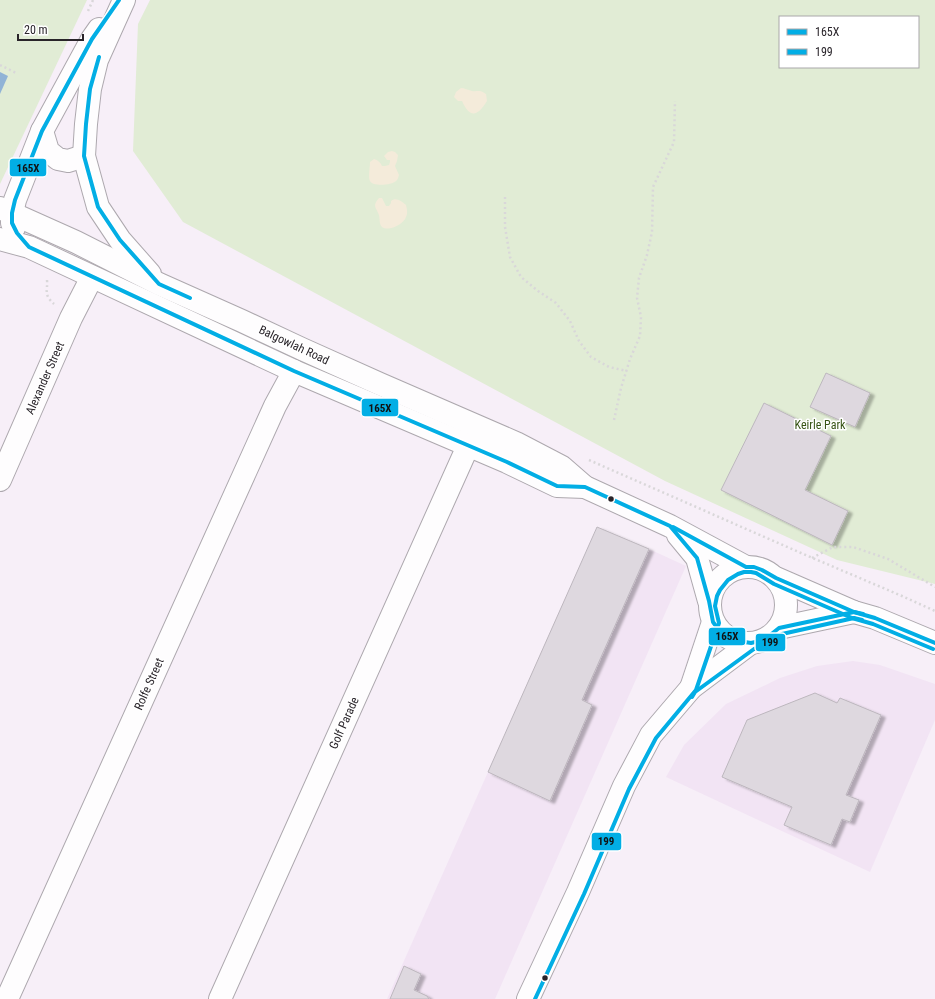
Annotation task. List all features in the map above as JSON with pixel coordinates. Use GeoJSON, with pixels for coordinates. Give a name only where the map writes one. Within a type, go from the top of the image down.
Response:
{"type":"FeatureCollection","features":[{"type":"Feature","properties":{"kind":"main road"},"geometry":{"type":"LineString","coordinates":[[28,246],[17,233],[6,210],[15,200],[42,131],[92,39],[119,0]]}},
{"type":"Feature","properties":{"kind":"main road"},"geometry":{"type":"LineString","coordinates":[[124,0],[98,60],[90,89],[84,156],[98,207],[120,240],[159,284]]}},
{"type":"Feature","properties":{"kind":"main road"},"geometry":{"type":"LineString","coordinates":[[42,131],[48,151],[58,159],[68,161],[84,156]]}},
{"type":"Feature","properties":{"kind":"main road","name":"Balgowlah Road"},"geometry":{"type":"LineString","coordinates":[[6,210],[76,242],[159,284],[516,444],[562,467],[585,488],[670,526],[746,567]]}},
{"type":"Feature","properties":{"kind":"main road","name":"Balgowlah Road"},"geometry":{"type":"LineString","coordinates":[[0,239],[28,246],[294,371],[507,462],[557,486],[585,488]]}},
{"type":"Feature","properties":{"kind":"main road","name":"Alexander Street"},"geometry":{"type":"LineString","coordinates":[[0,480],[71,318],[92,277]]}},
{"type":"Feature","properties":{"kind":"main road","name":"Rolfe Street"},"geometry":{"type":"LineString","coordinates":[[7,999],[275,406],[294,371]]}},
{"type":"Feature","properties":{"kind":"main road","name":"Golf Parade"},"geometry":{"type":"LineString","coordinates":[[220,999],[468,446]]}},
{"type":"Feature","properties":{"kind":"main road","name":"Balgowlah Road"},"geometry":{"type":"LineString","coordinates":[[670,526],[697,558],[711,612]]}},
{"type":"Feature","properties":{"kind":"main road"},"geometry":{"type":"LineString","coordinates":[[692,688],[711,612],[716,584],[725,574],[738,567],[751,566],[765,570],[776,578],[854,612],[875,618],[935,643]]}},
{"type":"Feature","properties":{"kind":"main road"},"geometry":{"type":"LineString","coordinates":[[711,612],[721,632],[732,640],[751,643],[764,640],[779,628],[785,616],[786,602],[783,589],[776,578]]}},
{"type":"Feature","properties":{"kind":"main road"},"geometry":{"type":"LineString","coordinates":[[779,628],[854,612]]}},
{"type":"Feature","properties":{"kind":"main road"},"geometry":{"type":"LineString","coordinates":[[528,999],[578,892],[624,786],[652,735],[692,688],[751,643]]}},
{"type":"Feature","properties":{"kind":"path"},"geometry":{"type":"LineString","coordinates":[[0,65],[16,73]]}},
{"type":"Feature","properties":{"kind":"path"},"geometry":{"type":"LineString","coordinates":[[614,420],[621,388],[630,359],[640,336],[641,317],[637,298],[639,278],[647,255],[652,232],[653,187],[674,142],[675,101]]}},
{"type":"Feature","properties":{"kind":"path"},"geometry":{"type":"LineString","coordinates":[[504,197],[505,227],[510,257],[521,277],[556,303],[570,321],[579,341],[591,357],[609,366],[627,371]]}},
{"type":"Feature","properties":{"kind":"path"},"geometry":{"type":"LineString","coordinates":[[44,278],[47,281],[45,292],[51,302],[71,318]]}},
{"type":"Feature","properties":{"kind":"path"},"geometry":{"type":"LineString","coordinates":[[812,558],[833,547],[853,547],[888,559],[935,586]]}},
{"type":"Feature","properties":{"kind":"shaded area"},"geometry":{"type":"Polygon","coordinates":[[[597,527],[686,566],[495,999],[387,999],[597,527]]]}},
{"type":"Feature","properties":{"kind":"shaded area"},"geometry":{"type":"Polygon","coordinates":[[[853,661],[880,665],[935,684],[935,720],[870,872],[666,777],[684,745],[726,704],[780,678],[817,666],[853,661]]]}},
{"type":"Feature","properties":{"kind":"green space"},"geometry":{"type":"Polygon","coordinates":[[[0,0],[87,0],[0,184],[0,0]]]}},
{"type":"Feature","properties":{"kind":"green space","name":"Keirle Park"},"geometry":{"type":"Polygon","coordinates":[[[150,0],[935,0],[935,584],[837,560],[665,481],[183,222],[133,151],[138,24],[150,0]]]}},
{"type":"Feature","properties":{"kind":"sand"},"geometry":{"type":"Polygon","coordinates":[[[461,88],[484,92],[486,94],[487,101],[484,106],[474,113],[468,111],[462,101],[458,101],[454,97],[456,92],[461,88]]]}},
{"type":"Feature","properties":{"kind":"sand"},"geometry":{"type":"Polygon","coordinates":[[[392,151],[398,155],[395,166],[399,175],[397,180],[387,184],[378,185],[372,183],[369,177],[370,162],[374,159],[379,161],[382,166],[389,165],[390,160],[387,160],[384,156],[388,152],[392,151]]]}},
{"type":"Feature","properties":{"kind":"sand"},"geometry":{"type":"Polygon","coordinates":[[[379,198],[382,198],[386,206],[389,206],[391,201],[395,199],[406,205],[407,214],[405,220],[392,228],[388,229],[382,227],[375,206],[379,198]]]}},
{"type":"Feature","properties":{"kind":"water"},"geometry":{"type":"Polygon","coordinates":[[[0,72],[8,76],[0,94],[0,72]]]}},
{"type":"Feature","properties":{"kind":"building"},"geometry":{"type":"Polygon","coordinates":[[[826,373],[870,393],[855,427],[810,407],[826,373]]]}},
{"type":"Feature","properties":{"kind":"building"},"geometry":{"type":"Polygon","coordinates":[[[764,403],[831,436],[805,490],[848,511],[832,545],[721,490],[764,403]]]}},
{"type":"Feature","properties":{"kind":"building"},"geometry":{"type":"Polygon","coordinates":[[[597,527],[649,549],[582,700],[592,705],[550,801],[488,772],[597,527]]]}},
{"type":"Feature","properties":{"kind":"building"},"geometry":{"type":"Polygon","coordinates":[[[815,693],[837,703],[840,698],[881,715],[846,795],[859,800],[850,822],[842,819],[831,845],[784,825],[792,807],[722,777],[747,720],[815,693]]]}},
{"type":"Feature","properties":{"kind":"building"},"geometry":{"type":"Polygon","coordinates":[[[404,966],[421,974],[414,990],[427,996],[429,999],[390,999],[404,966]]]}},
{"type":"Feature","properties":{"kind":"transit line","name":"165X"},"geometry":{"type":"LineString","coordinates":[[119,0],[92,39],[42,131],[15,200],[12,213],[12,223],[17,233],[29,247],[294,371],[507,462],[557,486],[585,487],[670,526],[697,558],[709,601],[713,622],[721,633],[732,640],[751,643],[764,640],[779,628],[854,612],[875,618],[935,643]]}},
{"type":"Feature","properties":{"kind":"transit line","name":"165X"},"geometry":{"type":"LineString","coordinates":[[99,57],[90,89],[84,156],[98,207],[120,240],[159,284],[190,298]]}},
{"type":"Feature","properties":{"kind":"transit line","name":"165X"},"geometry":{"type":"LineString","coordinates":[[673,527],[746,567],[754,567],[762,570],[776,578],[854,612],[863,614]]}},
{"type":"Feature","properties":{"kind":"transit line","name":"199"},"geometry":{"type":"LineString","coordinates":[[535,999],[584,894],[629,789],[656,738],[696,690],[719,623],[715,606],[717,596],[728,580],[744,572],[756,573],[774,584],[852,618],[873,624],[933,649]]}},
{"type":"Feature","properties":{"kind":"transit line","name":"199"},"geometry":{"type":"LineString","coordinates":[[692,697],[695,692],[754,649],[767,645],[782,634],[854,618],[862,620]]}}]}
